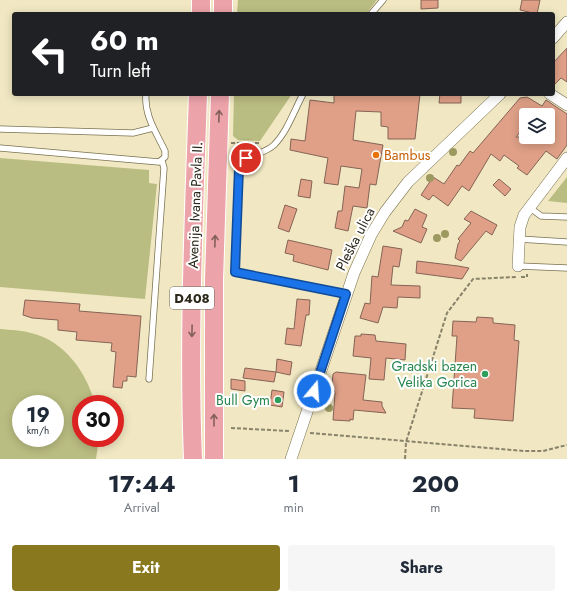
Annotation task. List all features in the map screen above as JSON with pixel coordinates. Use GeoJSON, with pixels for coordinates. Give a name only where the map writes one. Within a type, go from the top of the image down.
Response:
{"type":"FeatureCollection","features":[{"type":"Feature","properties":{"kind":"main road"},"geometry":{"type":"LineString","coordinates":[[201,12],[202,0]]}},
{"type":"Feature","properties":{"kind":"main road"},"geometry":{"type":"LineString","coordinates":[[222,12],[223,0]]}},
{"type":"Feature","properties":{"kind":"main road","name":"Avenija Ivana Pavla II."},"geometry":{"type":"LineString","coordinates":[[193,459],[191,414],[198,96]]}},
{"type":"Feature","properties":{"kind":"main road","name":"Avenija Ivana Pavla II."},"geometry":{"type":"LineString","coordinates":[[214,459],[214,280],[220,96]]}},
{"type":"Feature","properties":{"kind":"street"},"geometry":{"type":"LineString","coordinates":[[555,36],[567,22]]}},
{"type":"Feature","properties":{"kind":"street","name":"Pleška ulica"},"geometry":{"type":"LineString","coordinates":[[291,459],[307,433],[346,294],[371,235],[396,197],[434,155],[498,96]]}},
{"type":"Feature","properties":{"kind":"street"},"geometry":{"type":"LineString","coordinates":[[553,96],[567,105]]}},
{"type":"Feature","properties":{"kind":"street"},"geometry":{"type":"LineString","coordinates":[[518,266],[520,227],[529,207],[567,158]]}},
{"type":"Feature","properties":{"kind":"lane"},"geometry":{"type":"LineString","coordinates":[[373,12],[383,0]]}},
{"type":"Feature","properties":{"kind":"lane"},"geometry":{"type":"LineString","coordinates":[[146,96],[145,103],[148,116],[165,151],[165,157],[162,161],[164,168],[149,379]]}},
{"type":"Feature","properties":{"kind":"lane"},"geometry":{"type":"LineString","coordinates":[[302,96],[278,140],[272,146],[246,158],[239,168],[235,272],[346,294]]}},
{"type":"Feature","properties":{"kind":"lane"},"geometry":{"type":"LineString","coordinates":[[0,129],[133,133],[153,128]]}},
{"type":"Feature","properties":{"kind":"lane"},"geometry":{"type":"LineString","coordinates":[[0,148],[151,163],[162,161]]}},
{"type":"Feature","properties":{"kind":"lane"},"geometry":{"type":"LineString","coordinates":[[529,207],[541,216],[567,217]]}},
{"type":"Feature","properties":{"kind":"lane"},"geometry":{"type":"LineString","coordinates":[[519,239],[567,242]]}},
{"type":"Feature","properties":{"kind":"lane"},"geometry":{"type":"LineString","coordinates":[[518,266],[567,268]]}},
{"type":"Feature","properties":{"kind":"path"},"geometry":{"type":"LineString","coordinates":[[229,143],[266,143],[278,140]]}},
{"type":"Feature","properties":{"kind":"path"},"geometry":{"type":"LineString","coordinates":[[405,459],[406,442],[447,313],[473,279],[527,277]]}},
{"type":"Feature","properties":{"kind":"path"},"geometry":{"type":"LineString","coordinates":[[307,433],[311,426]]}},
{"type":"Feature","properties":{"kind":"path"},"geometry":{"type":"LineString","coordinates":[[231,428],[307,433],[524,452],[567,445]]}},
{"type":"Feature","properties":{"kind":"green space"},"geometry":{"type":"Polygon","coordinates":[[[238,0],[377,0],[368,12],[237,12],[238,0]]]}},
{"type":"Feature","properties":{"kind":"green space"},"geometry":{"type":"Polygon","coordinates":[[[234,96],[291,96],[260,141],[238,140],[233,136],[234,96]]]}},
{"type":"Feature","properties":{"kind":"green space"},"geometry":{"type":"Polygon","coordinates":[[[0,158],[149,170],[149,183],[157,184],[145,299],[0,287],[0,158]]]}},
{"type":"Feature","properties":{"kind":"green space"},"geometry":{"type":"Polygon","coordinates":[[[567,177],[567,203],[548,201],[567,177]]]}},
{"type":"Feature","properties":{"kind":"green space"},"geometry":{"type":"Polygon","coordinates":[[[0,329],[23,331],[43,337],[54,343],[73,360],[86,381],[92,395],[72,395],[72,447],[98,447],[96,459],[0,459],[0,329]]]}},
{"type":"Feature","properties":{"kind":"building"},"geometry":{"type":"Polygon","coordinates":[[[421,0],[438,0],[438,8],[421,9],[421,0]]]}},
{"type":"Feature","properties":{"kind":"building"},"geometry":{"type":"Polygon","coordinates":[[[522,0],[540,0],[537,12],[520,10],[522,0]]]}},
{"type":"Feature","properties":{"kind":"building"},"geometry":{"type":"Polygon","coordinates":[[[567,48],[567,82],[561,78],[555,84],[555,61],[567,48]]]}},
{"type":"Feature","properties":{"kind":"building"},"geometry":{"type":"Polygon","coordinates":[[[334,96],[420,96],[415,139],[388,139],[388,127],[381,126],[381,112],[356,111],[353,140],[383,145],[376,185],[370,184],[367,208],[353,206],[348,231],[335,228],[338,211],[342,211],[345,186],[359,188],[362,169],[341,166],[338,185],[324,183],[328,158],[290,150],[291,139],[305,141],[310,100],[334,103],[334,96]]]}},
{"type":"Feature","properties":{"kind":"building"},"geometry":{"type":"Polygon","coordinates":[[[440,96],[461,96],[461,103],[439,103],[440,96]]]}},
{"type":"Feature","properties":{"kind":"building"},"geometry":{"type":"Polygon","coordinates":[[[527,97],[542,106],[546,100],[567,114],[567,145],[557,159],[546,151],[527,175],[517,168],[519,166],[504,155],[500,161],[491,154],[469,191],[462,186],[448,206],[433,195],[429,200],[421,195],[433,177],[444,184],[457,165],[459,166],[470,151],[473,153],[520,98],[527,97]]]}},
{"type":"Feature","properties":{"kind":"building"},"geometry":{"type":"Polygon","coordinates":[[[301,179],[312,181],[310,198],[298,196],[301,179]]]}},
{"type":"Feature","properties":{"kind":"building"},"geometry":{"type":"Polygon","coordinates":[[[499,179],[511,189],[505,196],[493,185],[499,179]]]}},
{"type":"Feature","properties":{"kind":"building"},"geometry":{"type":"Polygon","coordinates":[[[285,205],[297,209],[289,232],[278,228],[285,205]]]}},
{"type":"Feature","properties":{"kind":"building"},"geometry":{"type":"Polygon","coordinates":[[[415,209],[427,215],[422,227],[427,229],[421,243],[393,231],[402,227],[405,220],[408,221],[415,209]]]}},
{"type":"Feature","properties":{"kind":"building"},"geometry":{"type":"Polygon","coordinates":[[[471,211],[497,225],[492,235],[486,231],[461,261],[455,258],[460,241],[458,239],[471,223],[464,219],[471,211]]]}},
{"type":"Feature","properties":{"kind":"building"},"geometry":{"type":"Polygon","coordinates":[[[288,240],[332,250],[328,270],[293,261],[294,255],[285,253],[288,240]]]}},
{"type":"Feature","properties":{"kind":"building"},"geometry":{"type":"Polygon","coordinates":[[[383,246],[402,249],[399,267],[393,266],[391,285],[420,286],[420,298],[398,297],[397,308],[383,307],[378,323],[360,318],[365,303],[370,304],[372,276],[378,277],[383,246]]]}},
{"type":"Feature","properties":{"kind":"building"},"geometry":{"type":"Polygon","coordinates":[[[417,261],[469,268],[462,279],[416,273],[417,261]]]}},
{"type":"Feature","properties":{"kind":"building"},"geometry":{"type":"Polygon","coordinates":[[[297,299],[310,300],[309,315],[306,315],[301,346],[285,344],[287,328],[294,329],[297,299]]]}},
{"type":"Feature","properties":{"kind":"building"},"geometry":{"type":"Polygon","coordinates":[[[25,300],[80,304],[79,311],[141,316],[136,377],[127,376],[127,381],[123,381],[122,388],[113,387],[116,352],[111,351],[112,343],[76,340],[77,332],[58,330],[58,320],[32,318],[23,315],[25,300]]]}},
{"type":"Feature","properties":{"kind":"building","name":"Gradski bazen Velika Gorica"},"geometry":{"type":"Polygon","coordinates":[[[477,317],[493,318],[493,323],[515,325],[514,340],[519,341],[513,421],[474,418],[475,409],[452,408],[457,336],[452,336],[453,321],[476,322],[477,317]]]}},
{"type":"Feature","properties":{"kind":"building"},"geometry":{"type":"Polygon","coordinates":[[[361,334],[375,335],[376,341],[406,344],[405,360],[386,358],[384,380],[369,379],[371,358],[353,356],[355,336],[361,336],[361,334]]]}},
{"type":"Feature","properties":{"kind":"building"},"geometry":{"type":"Polygon","coordinates":[[[277,359],[292,362],[290,375],[276,372],[277,359]]]}},
{"type":"Feature","properties":{"kind":"building"},"geometry":{"type":"Polygon","coordinates":[[[245,368],[276,372],[274,382],[243,378],[245,368]]]}},
{"type":"Feature","properties":{"kind":"building"},"geometry":{"type":"Polygon","coordinates":[[[336,372],[366,375],[363,400],[382,402],[382,406],[386,413],[354,410],[353,420],[333,420],[335,393],[332,385],[333,374],[336,372]]]}},
{"type":"Feature","properties":{"kind":"building"},"geometry":{"type":"Polygon","coordinates":[[[231,379],[245,381],[245,391],[231,389],[231,379]]]}},
{"type":"Feature","properties":{"kind":"building"},"geometry":{"type":"Polygon","coordinates":[[[272,390],[284,392],[282,407],[270,405],[272,390]]]}},
{"type":"Feature","properties":{"kind":"place","name":"Bambus"},"geometry":{"type":"Point","coordinates":[376,155]}},
{"type":"Feature","properties":{"kind":"place","name":"Gradski bazen Velika Gorica"},"geometry":{"type":"Point","coordinates":[485,374]}},
{"type":"Feature","properties":{"kind":"place","name":"Bull Gym"},"geometry":{"type":"Point","coordinates":[278,400]}},
{"type":"Feature","properties":{"kind":"route"},"geometry":{"type":"LineString","coordinates":[[246,158],[239,168],[235,272],[327,289],[346,294],[314,391]]}}]}
